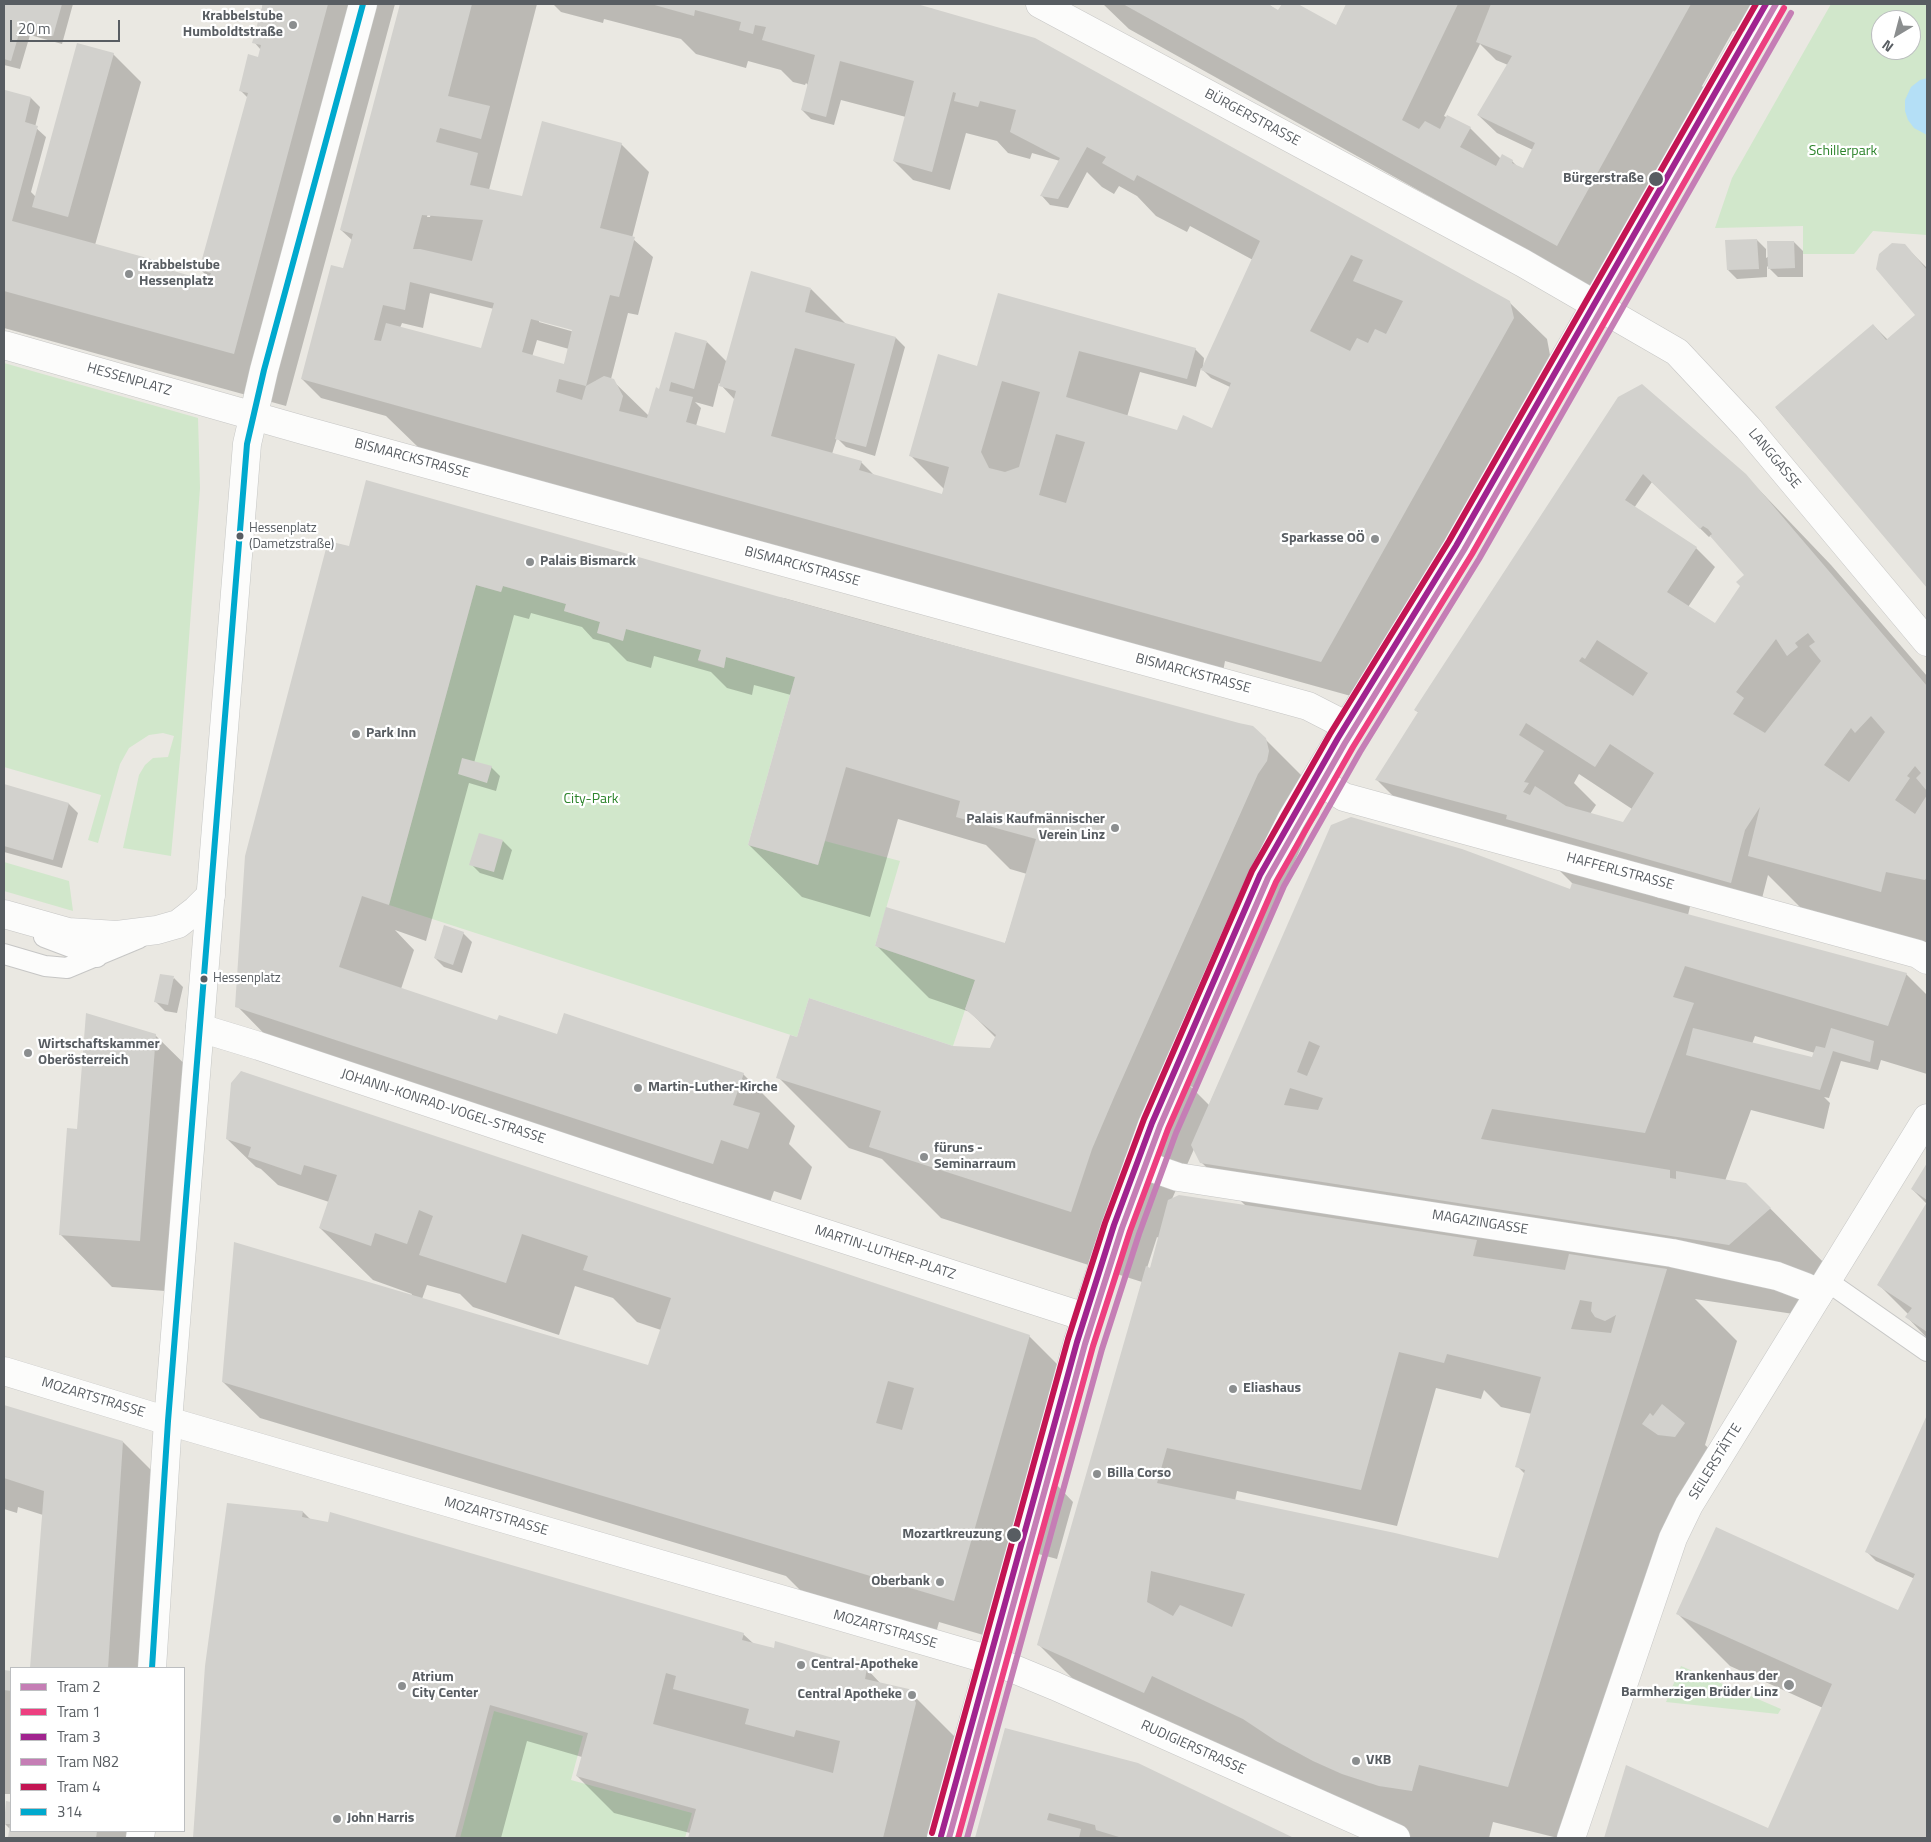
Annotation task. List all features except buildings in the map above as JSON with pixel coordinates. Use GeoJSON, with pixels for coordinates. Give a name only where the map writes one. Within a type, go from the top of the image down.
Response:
{"type":"FeatureCollection","features":[{"type":"Feature","properties":{"kind":"street"},"geometry":{"type":"LineString","coordinates":[[152,1667],[168,1421],[248,444],[264,370],[363,4]]}},
{"type":"Feature","properties":{"kind":"street","name":"BÜRGERSTRASSE"},"geometry":{"type":"LineString","coordinates":[[1040,4],[1515,258],[1594,304]]}},
{"type":"Feature","properties":{"kind":"street"},"geometry":{"type":"LineString","coordinates":[[941,1838],[1085,1317],[1152,1125],[1262,877],[1316,778],[1457,547],[1594,304],[1767,4]]}},
{"type":"Feature","properties":{"kind":"street","name":"LANGGASSE"},"geometry":{"type":"LineString","coordinates":[[1594,304],[1677,352],[1748,428],[1927,642]]}},
{"type":"Feature","properties":{"kind":"street","name":"HESSENPLATZ"},"geometry":{"type":"LineString","coordinates":[[4,345],[254,416]]}},
{"type":"Feature","properties":{"kind":"street","name":"BISMARCKSTRASSE"},"geometry":{"type":"LineString","coordinates":[[254,416],[1308,706],[1347,726]]}},
{"type":"Feature","properties":{"kind":"street","name":"HAFFERLSTRASSE"},"geometry":{"type":"LineString","coordinates":[[1316,778],[1344,797],[1918,954],[1927,960]]}},
{"type":"Feature","properties":{"kind":"street"},"geometry":{"type":"LineString","coordinates":[[4,914],[68,932],[117,935],[157,930],[178,924],[211,895]]}},
{"type":"Feature","properties":{"kind":"street","name":"JOHANN-KONRAD-VOGEL-STRASSE"},"geometry":{"type":"LineString","coordinates":[[200,1028],[685,1188]]}},
{"type":"Feature","properties":{"kind":"street","name":"SEILERSTÄTTE"},"geometry":{"type":"LineString","coordinates":[[1571,1838],[1673,1538],[1697,1492],[1927,1118]]}},
{"type":"Feature","properties":{"kind":"street","name":"MAGAZINGASSE"},"geometry":{"type":"LineString","coordinates":[[1138,1162],[1178,1176],[1672,1253],[1777,1276],[1806,1287],[1823,1288]]}},
{"type":"Feature","properties":{"kind":"street","name":"MARTIN-LUTHER-PLATZ"},"geometry":{"type":"LineString","coordinates":[[685,1188],[1085,1317]]}},
{"type":"Feature","properties":{"kind":"street","name":"MOZARTSTRASSE"},"geometry":{"type":"LineString","coordinates":[[4,1371],[168,1421],[989,1660]]}},
{"type":"Feature","properties":{"kind":"street","name":"RUDIGIERSTRASSE"},"geometry":{"type":"LineString","coordinates":[[989,1660],[1055,1686],[1396,1838]]}},
{"type":"Feature","properties":{"kind":"lane"},"geometry":{"type":"LineString","coordinates":[[4,926],[97,956]]}},
{"type":"Feature","properties":{"kind":"lane"},"geometry":{"type":"LineString","coordinates":[[4,954],[45,966],[66,968],[157,930]]}},
{"type":"Feature","properties":{"kind":"lane"},"geometry":{"type":"LineString","coordinates":[[1823,1288],[1927,1351]]}},
{"type":"Feature","properties":{"kind":"green space","name":"Schillerpark"},"geometry":{"type":"Polygon","coordinates":[[[1831,4],[1927,4],[1927,235],[1873,231],[1854,254],[1803,254],[1803,226],[1715,228],[1732,178],[1831,4]]]}},
{"type":"Feature","properties":{"kind":"green space"},"geometry":{"type":"Polygon","coordinates":[[[4,363],[198,418],[200,488],[171,856],[123,848],[139,775],[145,765],[153,758],[168,757],[174,736],[163,733],[149,735],[129,748],[120,764],[98,843],[88,840],[101,795],[4,767],[4,363]]]}},
{"type":"Feature","properties":{"kind":"green space","name":"City-Park"},"geometry":{"type":"Polygon","coordinates":[[[476,585],[501,592],[503,586],[566,604],[564,611],[600,622],[598,633],[623,640],[626,629],[701,650],[698,661],[724,668],[726,657],[795,677],[748,845],[818,865],[825,841],[900,861],[875,946],[975,980],[953,1046],[809,998],[797,1037],[389,905],[476,585]]]}},
{"type":"Feature","properties":{"kind":"green space"},"geometry":{"type":"Polygon","coordinates":[[[4,862],[69,881],[73,911],[4,891],[4,862]]]}},
{"type":"Feature","properties":{"kind":"green space"},"geometry":{"type":"Polygon","coordinates":[[[1681,1666],[1781,1709],[1778,1714],[1666,1702],[1681,1666]]]}},
{"type":"Feature","properties":{"kind":"green space"},"geometry":{"type":"Polygon","coordinates":[[[494,1711],[583,1736],[571,1780],[692,1813],[685,1838],[460,1838],[494,1711]]]}},
{"type":"Feature","properties":{"kind":"water"},"geometry":{"type":"Polygon","coordinates":[[[1927,78],[1927,135],[1914,128],[1908,120],[1905,111],[1905,100],[1911,87],[1920,80],[1927,78]]]}},
{"type":"Feature","properties":{"kind":"tram line","name":"4"},"geometry":{"type":"LineString","coordinates":[[932,1833],[1068,1339],[1105,1223],[1144,1119],[1252,871],[1330,734],[1449,541],[1756,4]]}},
{"type":"Feature","properties":{"kind":"tram line","name":"3"},"geometry":{"type":"LineString","coordinates":[[941,1836],[1077,1342],[1114,1225],[1152,1123],[1260,875],[1338,738],[1456,546],[1766,4]]}},
{"type":"Feature","properties":{"kind":"tram line","name":"2"},"geometry":{"type":"LineString","coordinates":[[949,1838],[1085,1344],[1122,1228],[1160,1126],[1268,878],[1345,743],[1464,550],[1776,4]]}},
{"type":"Feature","properties":{"kind":"tram line","name":"1"},"geometry":{"type":"LineString","coordinates":[[958,1838],[1093,1346],[1130,1231],[1168,1129],[1276,882],[1353,747],[1472,554],[1784,8]]}},
{"type":"Feature","properties":{"kind":"tram line","name":"N82"},"geometry":{"type":"LineString","coordinates":[[967,1838],[1102,1349],[1139,1234],[1176,1133],[1284,886],[1360,752],[1479,559],[1791,13]]}},
{"type":"Feature","properties":{"kind":"transit line","name":"314"},"geometry":{"type":"LineString","coordinates":[[152,1667],[168,1421],[247,444],[264,370],[363,4]]}},
{"type":"Feature","properties":{"kind":"place","name":"Krabbelstube Humboldtstraße"},"geometry":{"type":"Point","coordinates":[293,25]}},
{"type":"Feature","properties":{"kind":"place","name":"Bürgerstraße"},"geometry":{"type":"Point","coordinates":[1656,179]}},
{"type":"Feature","properties":{"kind":"place","name":"Krabbelstube Hessenplatz"},"geometry":{"type":"Point","coordinates":[129,274]}},
{"type":"Feature","properties":{"kind":"place","name":"Hessenplatz (Dametzstraße)"},"geometry":{"type":"Point","coordinates":[240,536]}},
{"type":"Feature","properties":{"kind":"place","name":"Sparkasse OÖ"},"geometry":{"type":"Point","coordinates":[1375,539]}},
{"type":"Feature","properties":{"kind":"place","name":"Palais Bismarck"},"geometry":{"type":"Point","coordinates":[530,562]}},
{"type":"Feature","properties":{"kind":"place","name":"Park Inn"},"geometry":{"type":"Point","coordinates":[356,734]}},
{"type":"Feature","properties":{"kind":"place","name":"Palais Kaufmännischer Verein Linz"},"geometry":{"type":"Point","coordinates":[1115,828]}},
{"type":"Feature","properties":{"kind":"place","name":"Hessenplatz"},"geometry":{"type":"Point","coordinates":[204,979]}},
{"type":"Feature","properties":{"kind":"place","name":"Wirtschaftskammer Oberösterreich"},"geometry":{"type":"Point","coordinates":[28,1053]}},
{"type":"Feature","properties":{"kind":"place","name":"Martin-Luther-Kirche"},"geometry":{"type":"Point","coordinates":[638,1088]}},
{"type":"Feature","properties":{"kind":"place","name":"füruns - Seminarraum"},"geometry":{"type":"Point","coordinates":[924,1157]}},
{"type":"Feature","properties":{"kind":"place","name":"Eliashaus"},"geometry":{"type":"Point","coordinates":[1233,1389]}},
{"type":"Feature","properties":{"kind":"place","name":"Billa Corso"},"geometry":{"type":"Point","coordinates":[1097,1474]}},
{"type":"Feature","properties":{"kind":"place","name":"Mozartkreuzung"},"geometry":{"type":"Point","coordinates":[1014,1535]}},
{"type":"Feature","properties":{"kind":"place","name":"Oberbank"},"geometry":{"type":"Point","coordinates":[940,1582]}},
{"type":"Feature","properties":{"kind":"place","name":"Central-Apotheke"},"geometry":{"type":"Point","coordinates":[801,1665]}},
{"type":"Feature","properties":{"kind":"place","name":"Krankenhaus der Barmherzigen Brüder Linz"},"geometry":{"type":"Point","coordinates":[1789,1685]}},
{"type":"Feature","properties":{"kind":"place","name":"Atrium City Center"},"geometry":{"type":"Point","coordinates":[402,1686]}},
{"type":"Feature","properties":{"kind":"place","name":"Central Apotheke"},"geometry":{"type":"Point","coordinates":[912,1695]}},
{"type":"Feature","properties":{"kind":"place","name":"VKB"},"geometry":{"type":"Point","coordinates":[1356,1761]}},
{"type":"Feature","properties":{"kind":"place","name":"John Harris"},"geometry":{"type":"Point","coordinates":[337,1819]}}]}
